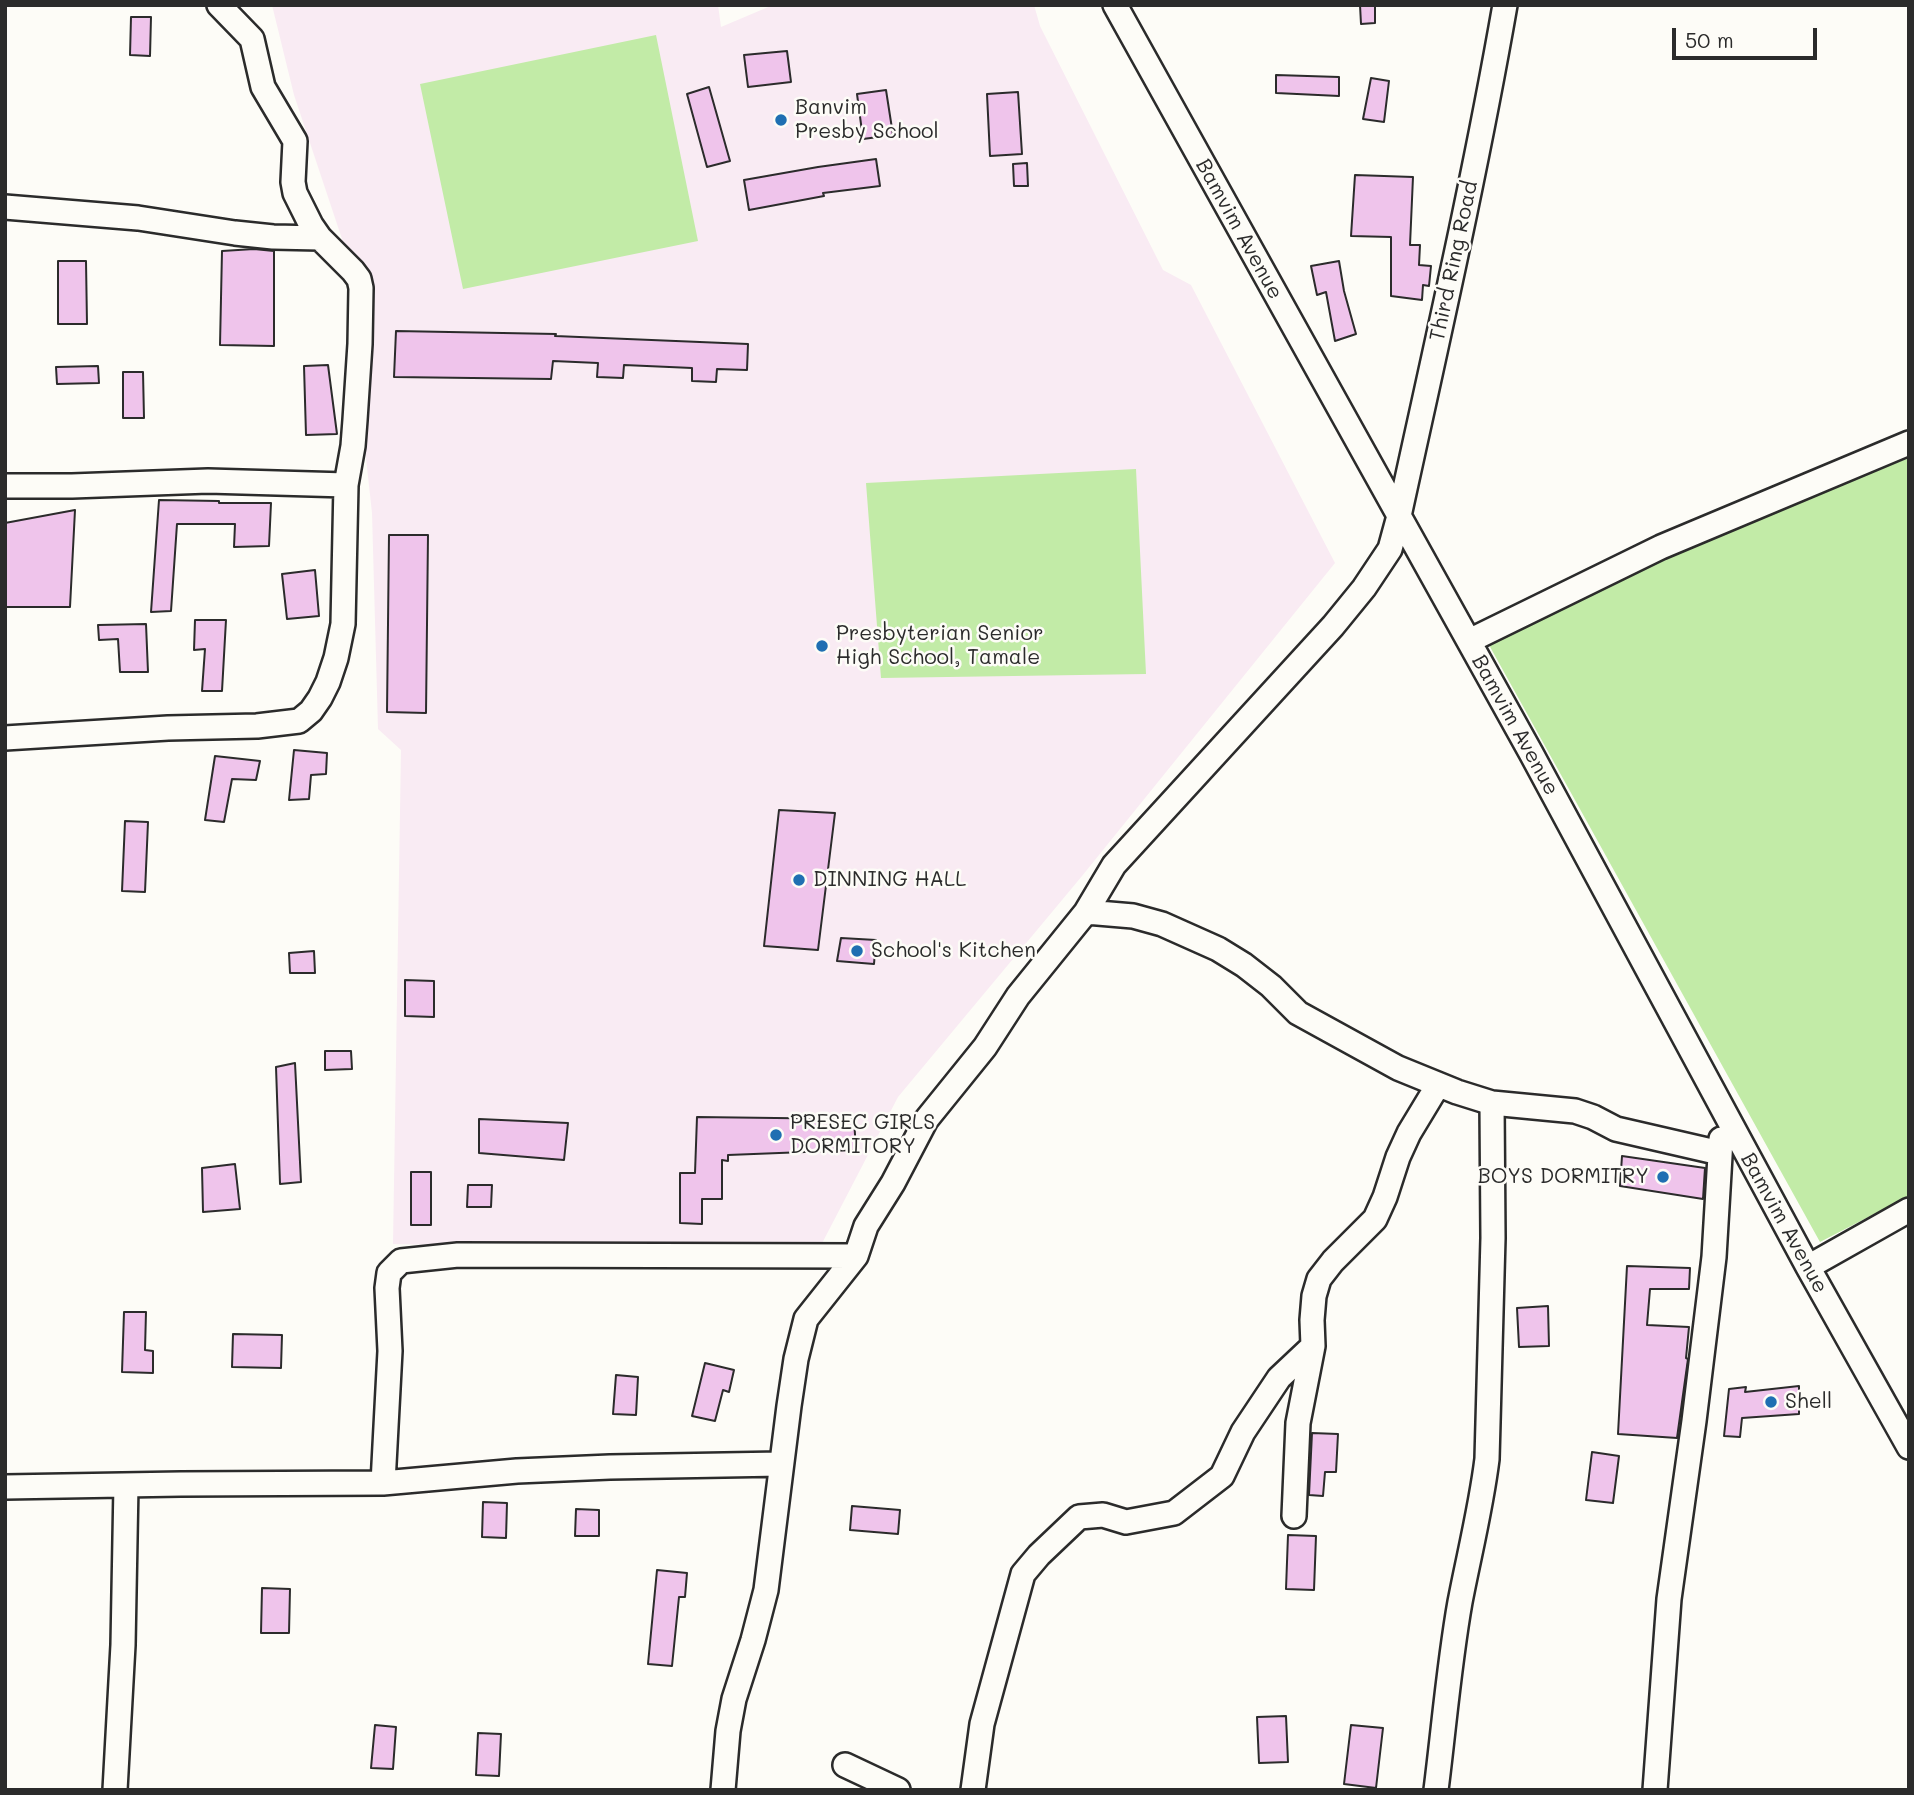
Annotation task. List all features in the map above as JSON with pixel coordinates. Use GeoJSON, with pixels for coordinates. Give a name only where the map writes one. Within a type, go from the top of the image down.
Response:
{"type":"FeatureCollection","features":[{"type":"Feature","properties":{"kind":"street"},"geometry":{"type":"LineString","coordinates":[[5,738],[168,728],[257,726],[299,721],[311,711],[328,682],[342,624],[346,485],[355,420],[361,288],[353,271],[320,238],[295,193],[295,141],[263,87],[252,39],[219,5]]}},
{"type":"Feature","properties":{"kind":"street","name":"Bamvim Avenue"},"geometry":{"type":"LineString","coordinates":[[1115,5],[1531,753],[1808,1267],[1909,1447]]}},
{"type":"Feature","properties":{"kind":"street","name":"Third Ring Road"},"geometry":{"type":"LineString","coordinates":[[723,1790],[728,1731],[734,1699],[766,1590],[796,1359],[806,1319],[856,1256],[866,1226],[893,1183],[926,1120],[985,1047],[1018,996],[1086,912],[1114,865],[1350,607],[1390,549],[1469,194],[1505,5]]}},
{"type":"Feature","properties":{"kind":"street"},"geometry":{"type":"LineString","coordinates":[[5,207],[138,218],[273,237],[320,238]]}},
{"type":"Feature","properties":{"kind":"street"},"geometry":{"type":"LineString","coordinates":[[1469,641],[1661,547],[1909,443]]}},
{"type":"Feature","properties":{"kind":"street"},"geometry":{"type":"LineString","coordinates":[[5,486],[208,481],[346,485]]}},
{"type":"Feature","properties":{"kind":"street"},"geometry":{"type":"LineString","coordinates":[[1086,912],[1133,916],[1162,924],[1217,949],[1271,986],[1298,1013],[1398,1068],[1438,1085],[1492,1103],[1575,1111],[1616,1129],[1720,1153]]}},
{"type":"Feature","properties":{"kind":"street"},"geometry":{"type":"LineString","coordinates":[[1294,1516],[1298,1423],[1313,1346],[1314,1296],[1319,1279],[1375,1219],[1409,1133],[1438,1085]]}},
{"type":"Feature","properties":{"kind":"street"},"geometry":{"type":"LineString","coordinates":[[1436,1790],[1453,1647],[1487,1459],[1493,1251],[1492,1103]]}},
{"type":"Feature","properties":{"kind":"street"},"geometry":{"type":"LineString","coordinates":[[1655,1790],[1669,1599],[1714,1257],[1723,1110]]}},
{"type":"Feature","properties":{"kind":"street"},"geometry":{"type":"LineString","coordinates":[[1808,1267],[1909,1210]]}},
{"type":"Feature","properties":{"kind":"street"},"geometry":{"type":"LineString","coordinates":[[383,1483],[390,1351],[387,1288],[389,1273],[401,1261],[458,1255],[856,1256]]}},
{"type":"Feature","properties":{"kind":"street"},"geometry":{"type":"LineString","coordinates":[[973,1790],[982,1724],[1023,1574],[1039,1555],[1080,1517],[1103,1515],[1126,1522],[1174,1513],[1222,1476],[1243,1432],[1279,1378],[1313,1346]]}},
{"type":"Feature","properties":{"kind":"street"},"geometry":{"type":"LineString","coordinates":[[5,1488],[383,1483],[530,1470],[781,1464]]}},
{"type":"Feature","properties":{"kind":"street"},"geometry":{"type":"LineString","coordinates":[[115,1790],[123,1645],[126,1485]]}},
{"type":"Feature","properties":{"kind":"street"},"geometry":{"type":"LineString","coordinates":[[845,1765],[898,1790]]}},
{"type":"Feature","properties":{"kind":"shaded area","name":"Presbyterian Senior High School, Tamale"},"geometry":{"type":"Polygon","coordinates":[[[272,5],[718,5],[721,27],[773,5],[1034,5],[1040,26],[1163,270],[1191,285],[1335,563],[1082,876],[898,1097],[817,1253],[393,1244],[401,750],[378,729],[372,513],[342,239],[294,95],[272,5]]]}},
{"type":"Feature","properties":{"kind":"green space"},"geometry":{"type":"Polygon","coordinates":[[[656,35],[698,241],[463,289],[420,84],[656,35]]]}},
{"type":"Feature","properties":{"kind":"green space"},"geometry":{"type":"Polygon","coordinates":[[[1909,458],[1909,1196],[1820,1242],[1489,645],[1703,537],[1909,458]]]}},
{"type":"Feature","properties":{"kind":"green space"},"geometry":{"type":"Polygon","coordinates":[[[1136,469],[1146,674],[881,678],[866,483],[1136,469]]]}},
{"type":"Feature","properties":{"kind":"building"},"geometry":{"type":"Polygon","coordinates":[[[1360,5],[1375,5],[1375,23],[1361,24],[1360,5]]]}},
{"type":"Feature","properties":{"kind":"building"},"geometry":{"type":"Polygon","coordinates":[[[131,17],[151,17],[150,56],[130,55],[131,17]]]}},
{"type":"Feature","properties":{"kind":"building"},"geometry":{"type":"Polygon","coordinates":[[[787,51],[791,82],[748,87],[744,55],[787,51]]]}},
{"type":"Feature","properties":{"kind":"building"},"geometry":{"type":"Polygon","coordinates":[[[1276,75],[1339,77],[1339,96],[1276,93],[1276,75]]]}},
{"type":"Feature","properties":{"kind":"building"},"geometry":{"type":"Polygon","coordinates":[[[1371,78],[1389,81],[1384,122],[1363,119],[1371,78]]]}},
{"type":"Feature","properties":{"kind":"building"},"geometry":{"type":"Polygon","coordinates":[[[709,87],[730,161],[707,167],[687,94],[709,87]]]}},
{"type":"Feature","properties":{"kind":"building"},"geometry":{"type":"Polygon","coordinates":[[[886,90],[893,135],[863,139],[857,94],[886,90]]]}},
{"type":"Feature","properties":{"kind":"building"},"geometry":{"type":"Polygon","coordinates":[[[1018,92],[1022,154],[990,156],[987,94],[1018,92]]]}},
{"type":"Feature","properties":{"kind":"building"},"geometry":{"type":"Polygon","coordinates":[[[876,159],[880,186],[823,193],[824,196],[749,210],[744,180],[876,159]]]}},
{"type":"Feature","properties":{"kind":"building"},"geometry":{"type":"Polygon","coordinates":[[[1027,163],[1028,186],[1014,186],[1013,164],[1027,163]]]}},
{"type":"Feature","properties":{"kind":"building"},"geometry":{"type":"Polygon","coordinates":[[[1355,175],[1413,177],[1410,245],[1420,245],[1419,265],[1431,266],[1429,286],[1423,285],[1422,300],[1391,296],[1391,237],[1351,236],[1355,175]]]}},
{"type":"Feature","properties":{"kind":"building"},"geometry":{"type":"Polygon","coordinates":[[[222,251],[274,251],[274,346],[220,345],[222,251]]]}},
{"type":"Feature","properties":{"kind":"building"},"geometry":{"type":"Polygon","coordinates":[[[58,261],[86,261],[87,324],[58,324],[58,261]]]}},
{"type":"Feature","properties":{"kind":"building"},"geometry":{"type":"Polygon","coordinates":[[[1339,261],[1356,334],[1335,341],[1326,292],[1317,295],[1311,266],[1339,261]]]}},
{"type":"Feature","properties":{"kind":"building"},"geometry":{"type":"Polygon","coordinates":[[[396,331],[556,334],[555,336],[748,344],[747,370],[717,369],[716,382],[692,381],[692,368],[624,365],[623,378],[597,377],[598,363],[553,361],[551,379],[394,377],[396,331]]]}},
{"type":"Feature","properties":{"kind":"building"},"geometry":{"type":"Polygon","coordinates":[[[328,365],[337,434],[306,435],[304,366],[328,365]]]}},
{"type":"Feature","properties":{"kind":"building"},"geometry":{"type":"Polygon","coordinates":[[[98,366],[99,383],[57,384],[56,367],[98,366]]]}},
{"type":"Feature","properties":{"kind":"building"},"geometry":{"type":"Polygon","coordinates":[[[123,372],[143,372],[144,418],[123,418],[123,372]]]}},
{"type":"Feature","properties":{"kind":"building"},"geometry":{"type":"Polygon","coordinates":[[[159,500],[271,503],[269,546],[234,547],[235,524],[177,524],[171,611],[151,612],[159,500]]]}},
{"type":"Feature","properties":{"kind":"building"},"geometry":{"type":"Polygon","coordinates":[[[75,510],[70,607],[5,607],[5,523],[75,510]]]}},
{"type":"Feature","properties":{"kind":"building"},"geometry":{"type":"Polygon","coordinates":[[[389,535],[428,535],[426,713],[387,712],[389,535]]]}},
{"type":"Feature","properties":{"kind":"building"},"geometry":{"type":"Polygon","coordinates":[[[315,570],[319,616],[287,619],[282,574],[315,570]]]}},
{"type":"Feature","properties":{"kind":"building"},"geometry":{"type":"Polygon","coordinates":[[[195,620],[226,620],[222,691],[202,691],[205,649],[194,650],[195,620]]]}},
{"type":"Feature","properties":{"kind":"building"},"geometry":{"type":"Polygon","coordinates":[[[146,624],[148,672],[120,672],[118,639],[99,640],[98,625],[146,624]]]}},
{"type":"Feature","properties":{"kind":"building"},"geometry":{"type":"Polygon","coordinates":[[[294,750],[327,753],[326,774],[311,775],[309,799],[289,800],[294,750]]]}},
{"type":"Feature","properties":{"kind":"building"},"geometry":{"type":"Polygon","coordinates":[[[215,756],[260,761],[256,780],[232,779],[224,822],[205,820],[215,756]]]}},
{"type":"Feature","properties":{"kind":"building","name":"DINNING HALL"},"geometry":{"type":"Polygon","coordinates":[[[779,810],[835,813],[818,950],[764,946],[779,810]]]}},
{"type":"Feature","properties":{"kind":"building"},"geometry":{"type":"Polygon","coordinates":[[[125,821],[148,822],[145,892],[122,891],[125,821]]]}},
{"type":"Feature","properties":{"kind":"building","name":"School's Kitchen"},"geometry":{"type":"Polygon","coordinates":[[[841,938],[876,940],[874,964],[837,961],[841,938]]]}},
{"type":"Feature","properties":{"kind":"building"},"geometry":{"type":"Polygon","coordinates":[[[314,951],[315,973],[290,973],[289,953],[314,951]]]}},
{"type":"Feature","properties":{"kind":"building"},"geometry":{"type":"Polygon","coordinates":[[[405,980],[434,981],[434,1017],[405,1016],[405,980]]]}},
{"type":"Feature","properties":{"kind":"building"},"geometry":{"type":"Polygon","coordinates":[[[325,1051],[351,1051],[352,1069],[325,1070],[325,1051]]]}},
{"type":"Feature","properties":{"kind":"building"},"geometry":{"type":"Polygon","coordinates":[[[295,1063],[301,1182],[280,1184],[276,1067],[295,1063]]]}},
{"type":"Feature","properties":{"kind":"building","name":"PRESEC GIRLS DORMITORY"},"geometry":{"type":"Polygon","coordinates":[[[697,1117],[854,1119],[856,1150],[728,1155],[728,1161],[722,1160],[722,1199],[702,1199],[702,1224],[680,1223],[680,1173],[695,1173],[697,1117]]]}},
{"type":"Feature","properties":{"kind":"building"},"geometry":{"type":"Polygon","coordinates":[[[479,1119],[568,1123],[564,1160],[479,1153],[479,1119]]]}},
{"type":"Feature","properties":{"kind":"building","name":"BOYS DORMITRY"},"geometry":{"type":"Polygon","coordinates":[[[1622,1156],[1705,1168],[1703,1199],[1620,1186],[1622,1156]]]}},
{"type":"Feature","properties":{"kind":"building"},"geometry":{"type":"Polygon","coordinates":[[[235,1164],[240,1209],[203,1212],[202,1168],[235,1164]]]}},
{"type":"Feature","properties":{"kind":"building"},"geometry":{"type":"Polygon","coordinates":[[[411,1172],[431,1172],[431,1225],[411,1225],[411,1172]]]}},
{"type":"Feature","properties":{"kind":"building"},"geometry":{"type":"Polygon","coordinates":[[[468,1185],[492,1185],[491,1207],[467,1207],[468,1185]]]}},
{"type":"Feature","properties":{"kind":"building"},"geometry":{"type":"Polygon","coordinates":[[[1627,1266],[1690,1268],[1689,1289],[1650,1289],[1647,1325],[1689,1327],[1688,1359],[1677,1438],[1618,1434],[1627,1266]]]}},
{"type":"Feature","properties":{"kind":"building"},"geometry":{"type":"Polygon","coordinates":[[[1548,1306],[1549,1346],[1519,1347],[1517,1308],[1548,1306]]]}},
{"type":"Feature","properties":{"kind":"building"},"geometry":{"type":"Polygon","coordinates":[[[124,1312],[146,1312],[145,1350],[153,1351],[153,1373],[122,1372],[124,1312]]]}},
{"type":"Feature","properties":{"kind":"building"},"geometry":{"type":"Polygon","coordinates":[[[233,1334],[282,1335],[281,1368],[232,1367],[233,1334]]]}},
{"type":"Feature","properties":{"kind":"building"},"geometry":{"type":"Polygon","coordinates":[[[705,1363],[734,1370],[729,1392],[723,1390],[715,1421],[692,1416],[705,1363]]]}},
{"type":"Feature","properties":{"kind":"building"},"geometry":{"type":"Polygon","coordinates":[[[616,1375],[638,1377],[636,1415],[613,1414],[616,1375]]]}},
{"type":"Feature","properties":{"kind":"building"},"geometry":{"type":"Polygon","coordinates":[[[1799,1386],[1799,1414],[1742,1418],[1740,1437],[1724,1436],[1729,1389],[1746,1387],[1745,1392],[1799,1386]]]}},
{"type":"Feature","properties":{"kind":"building"},"geometry":{"type":"Polygon","coordinates":[[[1312,1433],[1338,1434],[1336,1472],[1325,1472],[1323,1496],[1309,1495],[1312,1433]]]}},
{"type":"Feature","properties":{"kind":"building"},"geometry":{"type":"Polygon","coordinates":[[[1592,1452],[1619,1456],[1613,1503],[1586,1500],[1592,1452]]]}},
{"type":"Feature","properties":{"kind":"building"},"geometry":{"type":"Polygon","coordinates":[[[483,1502],[507,1503],[506,1538],[482,1537],[483,1502]]]}},
{"type":"Feature","properties":{"kind":"building"},"geometry":{"type":"Polygon","coordinates":[[[852,1506],[900,1510],[898,1534],[850,1530],[852,1506]]]}},
{"type":"Feature","properties":{"kind":"building"},"geometry":{"type":"Polygon","coordinates":[[[576,1509],[599,1510],[599,1536],[575,1536],[576,1509]]]}},
{"type":"Feature","properties":{"kind":"building"},"geometry":{"type":"Polygon","coordinates":[[[1288,1535],[1316,1536],[1314,1590],[1286,1589],[1288,1535]]]}},
{"type":"Feature","properties":{"kind":"building"},"geometry":{"type":"Polygon","coordinates":[[[657,1570],[687,1573],[685,1597],[679,1597],[672,1666],[648,1664],[657,1570]]]}},
{"type":"Feature","properties":{"kind":"building"},"geometry":{"type":"Polygon","coordinates":[[[262,1588],[290,1589],[289,1633],[261,1633],[262,1588]]]}},
{"type":"Feature","properties":{"kind":"building"},"geometry":{"type":"Polygon","coordinates":[[[1286,1716],[1288,1762],[1259,1763],[1257,1717],[1286,1716]]]}},
{"type":"Feature","properties":{"kind":"building"},"geometry":{"type":"Polygon","coordinates":[[[375,1725],[396,1727],[393,1769],[371,1768],[375,1725]]]}},
{"type":"Feature","properties":{"kind":"building"},"geometry":{"type":"Polygon","coordinates":[[[1351,1725],[1383,1728],[1376,1788],[1344,1784],[1351,1725]]]}},
{"type":"Feature","properties":{"kind":"building"},"geometry":{"type":"Polygon","coordinates":[[[478,1733],[501,1734],[499,1776],[476,1775],[478,1733]]]}},
{"type":"Feature","properties":{"kind":"place","name":"Banvim Presby School"},"geometry":{"type":"Point","coordinates":[781,120]}},
{"type":"Feature","properties":{"kind":"place","name":"Presbyterian Senior High School, Tamale"},"geometry":{"type":"Point","coordinates":[822,646]}},
{"type":"Feature","properties":{"kind":"place","name":"DINNING HALL"},"geometry":{"type":"Point","coordinates":[799,880]}},
{"type":"Feature","properties":{"kind":"place","name":"School's Kitchen"},"geometry":{"type":"Point","coordinates":[857,951]}},
{"type":"Feature","properties":{"kind":"place","name":"PRESEC GIRLS DORMITORY"},"geometry":{"type":"Point","coordinates":[776,1135]}},
{"type":"Feature","properties":{"kind":"place","name":"BOYS DORMITRY"},"geometry":{"type":"Point","coordinates":[1663,1177]}},
{"type":"Feature","properties":{"kind":"place","name":"Shell"},"geometry":{"type":"Point","coordinates":[1771,1402]}}]}
